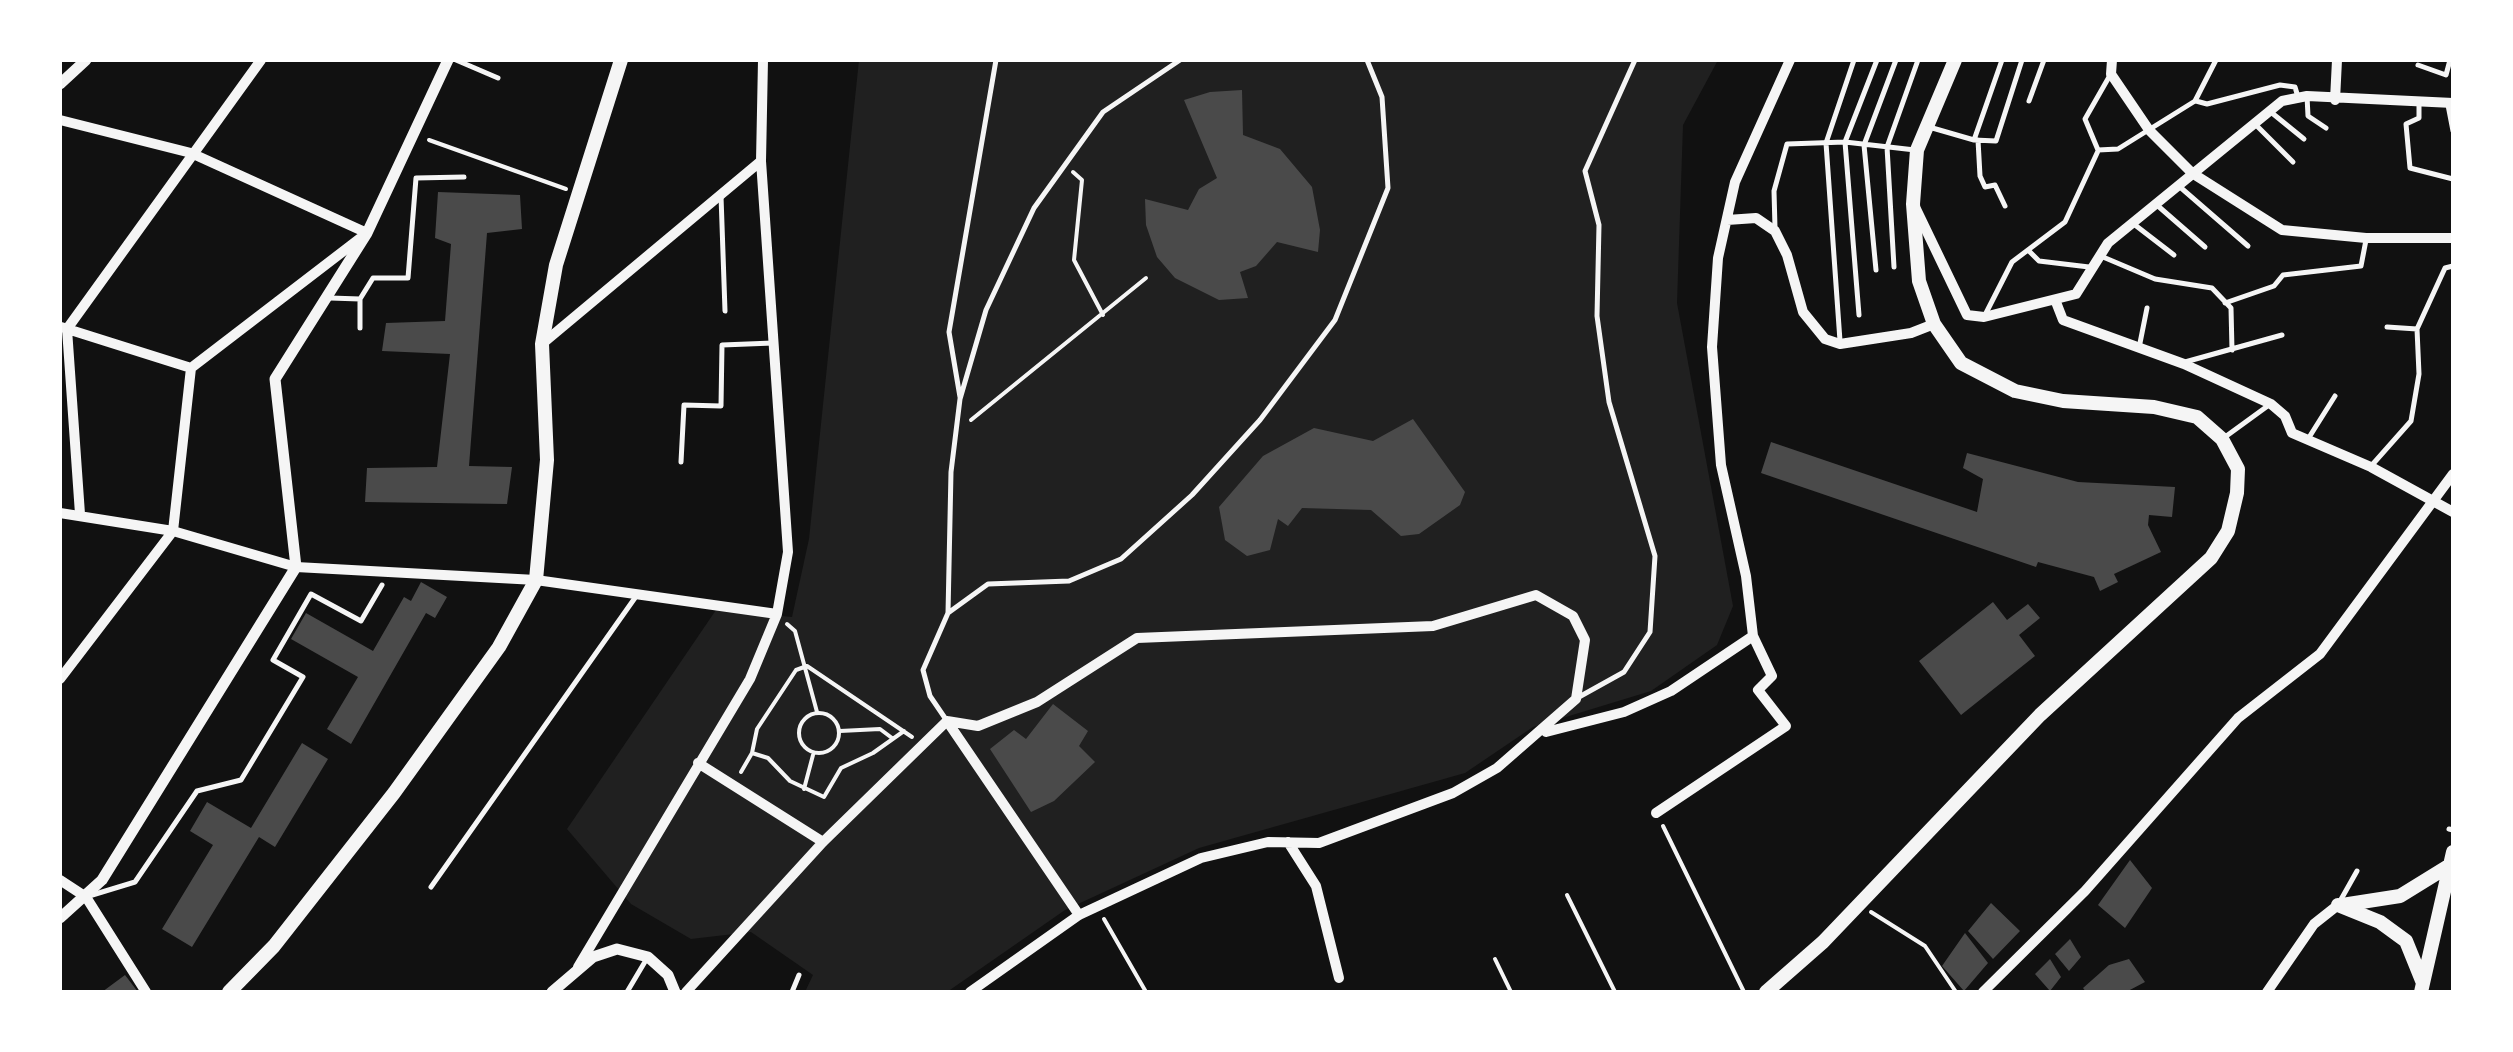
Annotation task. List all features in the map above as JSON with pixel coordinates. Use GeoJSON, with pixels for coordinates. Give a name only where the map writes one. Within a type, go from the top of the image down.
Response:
{"type":"FeatureCollection","features":[{"type":"Feature","properties":{"kind":"main road"},"geometry":{"type":"LineString","coordinates":[[228,992],[274,946],[394,793],[499,647],[536,580],[547,460],[542,344],[556,265],[620,60]]}},
{"type":"Feature","properties":{"kind":"main road"},"geometry":{"type":"LineString","coordinates":[[1766,992],[2040,716],[2211,558],[2228,531],[2237,492],[2238,469],[2222,439],[2197,417],[2015,392],[1961,362],[1934,324],[1919,281],[1913,204],[1917,150],[1954,60]]}},
{"type":"Feature","properties":{"kind":"main road"},"geometry":{"type":"LineString","coordinates":[[2338,905],[2400,896],[2450,860]]}},
{"type":"Feature","properties":{"kind":"main road"},"geometry":{"type":"LineString","coordinates":[[2422,987],[2450,860]]}},
{"type":"Feature","properties":{"kind":"main road"},"geometry":{"type":"LineString","coordinates":[[2338,905],[2380,922],[2406,941],[2422,987]]}},
{"type":"Feature","properties":{"kind":"street"},"geometry":{"type":"LineString","coordinates":[[60,84],[86,60]]}},
{"type":"Feature","properties":{"kind":"street"},"geometry":{"type":"LineString","coordinates":[[80,514],[63,328],[261,60]]}},
{"type":"Feature","properties":{"kind":"street"},"geometry":{"type":"LineString","coordinates":[[60,918],[86,897],[180,760],[296,567],[275,379],[330,298],[367,233],[448,60]]}},
{"type":"Feature","properties":{"kind":"street"},"geometry":{"type":"LineString","coordinates":[[577,968],[750,679],[777,614],[788,552],[762,161],[763,60]]}},
{"type":"Feature","properties":{"kind":"street"},"geometry":{"type":"LineString","coordinates":[[1656,812],[1786,726],[1758,690],[1772,676],[1753,636],[1746,576],[1720,465],[1713,367],[1718,258],[1735,182],[1790,60]]}},
{"type":"Feature","properties":{"kind":"street"},"geometry":{"type":"LineString","coordinates":[[2112,60],[2111,74],[2149,130],[2192,174],[2282,230],[2366,238],[2453,238]]}},
{"type":"Feature","properties":{"kind":"street"},"geometry":{"type":"LineString","coordinates":[[2335,100],[2338,60]]}},
{"type":"Feature","properties":{"kind":"street"},"geometry":{"type":"LineString","coordinates":[[1913,204],[1967,315],[1984,317],[2076,294],[2100,256],[2133,223],[2282,101],[2302,96],[2451,104]]}},
{"type":"Feature","properties":{"kind":"street"},"geometry":{"type":"LineString","coordinates":[[60,120],[191,152],[367,233]]}},
{"type":"Feature","properties":{"kind":"street"},"geometry":{"type":"LineString","coordinates":[[542,344],[762,161]]}},
{"type":"Feature","properties":{"kind":"street"},"geometry":{"type":"LineString","coordinates":[[1727,220],[1756,218],[1775,231],[1788,255],[1803,312],[1825,339],[1840,344],[1911,333],[1934,324]]}},
{"type":"Feature","properties":{"kind":"street"},"geometry":{"type":"LineString","coordinates":[[60,679],[173,532],[191,368],[367,233]]}},
{"type":"Feature","properties":{"kind":"street"},"geometry":{"type":"LineString","coordinates":[[2056,302],[2064,320],[2138,351],[2184,364],[2271,404],[2284,416],[2292,433],[2433,498],[2453,512]]}},
{"type":"Feature","properties":{"kind":"street"},"geometry":{"type":"LineString","coordinates":[[63,328],[191,368]]}},
{"type":"Feature","properties":{"kind":"street"},"geometry":{"type":"LineString","coordinates":[[1982,992],[2086,891],[2238,718],[2320,654],[2453,474]]}},
{"type":"Feature","properties":{"kind":"street"},"geometry":{"type":"LineString","coordinates":[[60,514],[80,514],[173,532],[296,567],[536,580],[777,614]]}},
{"type":"Feature","properties":{"kind":"street"},"geometry":{"type":"LineString","coordinates":[[947,721],[978,726],[1037,702],[1136,638],[1433,626],[1536,595],[1573,616],[1585,640],[1576,699],[1543,732],[1453,794],[1319,844],[1268,842],[1201,858],[1078,915],[970,992]]}},
{"type":"Feature","properties":{"kind":"street"},"geometry":{"type":"LineString","coordinates":[[1543,732],[1624,712],[1671,692],[1753,636]]}},
{"type":"Feature","properties":{"kind":"street"},"geometry":{"type":"LineString","coordinates":[[686,992],[824,842],[947,721]]}},
{"type":"Feature","properties":{"kind":"street"},"geometry":{"type":"LineString","coordinates":[[947,721],[1078,915]]}},
{"type":"Feature","properties":{"kind":"street"},"geometry":{"type":"LineString","coordinates":[[698,763],[824,842]]}},
{"type":"Feature","properties":{"kind":"street"},"geometry":{"type":"LineString","coordinates":[[1288,842],[1316,886],[1339,978]]}},
{"type":"Feature","properties":{"kind":"street"},"geometry":{"type":"LineString","coordinates":[[60,880],[86,897],[146,992]]}},
{"type":"Feature","properties":{"kind":"street"},"geometry":{"type":"LineString","coordinates":[[2266,992],[2314,924],[2338,905]]}},
{"type":"Feature","properties":{"kind":"street"},"geometry":{"type":"LineString","coordinates":[[552,992],[577,968],[603,951],[617,949],[648,957],[668,975],[674,992]]}},
{"type":"Feature","properties":{"kind":"lane"},"geometry":{"type":"LineString","coordinates":[[456,60],[498,78]]}},
{"type":"Feature","properties":{"kind":"lane"},"geometry":{"type":"LineString","coordinates":[[960,399],[950,332],[996,60]]}},
{"type":"Feature","properties":{"kind":"lane"},"geometry":{"type":"LineString","coordinates":[[947,721],[930,696],[923,670],[948,613],[951,472],[960,399],[986,310],[1034,208],[1103,112],[1180,60]]}},
{"type":"Feature","properties":{"kind":"lane"},"geometry":{"type":"LineString","coordinates":[[948,613],[988,584],[1069,581],[1121,559],[1192,494],[1260,420],[1335,320],[1388,188],[1382,97],[1367,60]]}},
{"type":"Feature","properties":{"kind":"lane"},"geometry":{"type":"LineString","coordinates":[[1576,699],[1624,672],[1650,632],[1655,556],[1609,402],[1597,316],[1599,225],[1585,172],[1635,60]]}},
{"type":"Feature","properties":{"kind":"lane"},"geometry":{"type":"LineString","coordinates":[[1840,344],[1826,143],[1854,60]]}},
{"type":"Feature","properties":{"kind":"lane"},"geometry":{"type":"LineString","coordinates":[[1859,315],[1845,142],[1878,60]]}},
{"type":"Feature","properties":{"kind":"lane"},"geometry":{"type":"LineString","coordinates":[[1876,270],[1864,145],[1896,60]]}},
{"type":"Feature","properties":{"kind":"lane"},"geometry":{"type":"LineString","coordinates":[[2002,60],[1976,140],[1980,176],[1985,187],[1995,185],[2005,206]]}},
{"type":"Feature","properties":{"kind":"lane"},"geometry":{"type":"LineString","coordinates":[[1926,126],[1976,140],[1996,141],[2022,60]]}},
{"type":"Feature","properties":{"kind":"lane"},"geometry":{"type":"LineString","coordinates":[[2029,101],[2044,60]]}},
{"type":"Feature","properties":{"kind":"lane"},"geometry":{"type":"LineString","coordinates":[[2098,150],[2118,149],[2195,101],[2216,60]]}},
{"type":"Feature","properties":{"kind":"lane"},"geometry":{"type":"LineString","coordinates":[[2418,65],[2446,74],[2450,60]]}},
{"type":"Feature","properties":{"kind":"lane"},"geometry":{"type":"LineString","coordinates":[[1894,267],[1887,147],[1917,62]]}},
{"type":"Feature","properties":{"kind":"lane"},"geometry":{"type":"LineString","coordinates":[[1984,317],[2012,262],[2065,222],[2098,150],[2085,119],[2111,74]]}},
{"type":"Feature","properties":{"kind":"lane"},"geometry":{"type":"LineString","coordinates":[[2195,101],[2207,104],[2280,85],[2294,87],[2302,96],[2308,116],[2326,128]]}},
{"type":"Feature","properties":{"kind":"lane"},"geometry":{"type":"LineString","coordinates":[[2418,104],[2419,118],[2406,124],[2410,168],[2453,180]]}},
{"type":"Feature","properties":{"kind":"lane"},"geometry":{"type":"LineString","coordinates":[[2451,104],[2453,130]]}},
{"type":"Feature","properties":{"kind":"lane"},"geometry":{"type":"LineString","coordinates":[[2271,112],[2304,139]]}},
{"type":"Feature","properties":{"kind":"lane"},"geometry":{"type":"LineString","coordinates":[[2255,124],[2293,162]]}},
{"type":"Feature","properties":{"kind":"lane"},"geometry":{"type":"LineString","coordinates":[[1775,231],[1774,191],[1787,144],[1845,142],[1917,150]]}},
{"type":"Feature","properties":{"kind":"lane"},"geometry":{"type":"LineString","coordinates":[[360,328],[360,299],[373,278],[408,278],[416,178],[464,177]]}},
{"type":"Feature","properties":{"kind":"lane"},"geometry":{"type":"LineString","coordinates":[[2178,185],[2248,246]]}},
{"type":"Feature","properties":{"kind":"lane"},"geometry":{"type":"LineString","coordinates":[[720,196],[725,312]]}},
{"type":"Feature","properties":{"kind":"lane"},"geometry":{"type":"LineString","coordinates":[[2156,204],[2205,248]]}},
{"type":"Feature","properties":{"kind":"lane"},"geometry":{"type":"LineString","coordinates":[[2133,223],[2174,255]]}},
{"type":"Feature","properties":{"kind":"lane"},"geometry":{"type":"LineString","coordinates":[[2225,303],[2274,286],[2283,275],[2361,266],[2366,238]]}},
{"type":"Feature","properties":{"kind":"lane"},"geometry":{"type":"LineString","coordinates":[[2028,250],[2039,261],[2092,268]]}},
{"type":"Feature","properties":{"kind":"lane"},"geometry":{"type":"LineString","coordinates":[[2100,256],[2155,278],[2212,288],[2234,322],[2232,350]]}},
{"type":"Feature","properties":{"kind":"lane"},"geometry":{"type":"LineString","coordinates":[[2370,468],[2411,421],[2419,374],[2417,329],[2445,268],[2453,266]]}},
{"type":"Feature","properties":{"kind":"lane"},"geometry":{"type":"LineString","coordinates":[[330,298],[360,299]]}},
{"type":"Feature","properties":{"kind":"lane"},"geometry":{"type":"LineString","coordinates":[[2138,351],[2147,308]]}},
{"type":"Feature","properties":{"kind":"lane"},"geometry":{"type":"LineString","coordinates":[[2387,327],[2417,329]]}},
{"type":"Feature","properties":{"kind":"lane"},"geometry":{"type":"LineString","coordinates":[[2184,364],[2282,335]]}},
{"type":"Feature","properties":{"kind":"lane"},"geometry":{"type":"LineString","coordinates":[[682,462],[684,405],[721,406],[722,345],[774,343]]}},
{"type":"Feature","properties":{"kind":"lane"},"geometry":{"type":"LineString","coordinates":[[2307,441],[2335,396]]}},
{"type":"Feature","properties":{"kind":"lane"},"geometry":{"type":"LineString","coordinates":[[2222,439],[2271,404]]}},
{"type":"Feature","properties":{"kind":"lane"},"geometry":{"type":"LineString","coordinates":[[86,897],[136,882],[197,791],[241,780],[302,677],[273,660],[311,594],[362,621],[382,585]]}},
{"type":"Feature","properties":{"kind":"lane"},"geometry":{"type":"LineString","coordinates":[[431,887],[638,594]]}},
{"type":"Feature","properties":{"kind":"lane"},"geometry":{"type":"LineString","coordinates":[[2338,905],[2357,871]]}},
{"type":"Feature","properties":{"kind":"lane"},"geometry":{"type":"LineString","coordinates":[[627,992],[648,957]]}},
{"type":"Feature","properties":{"kind":"lane"},"geometry":{"type":"LineString","coordinates":[[792,992],[799,975]]}},
{"type":"Feature","properties":{"kind":"path"},"geometry":{"type":"LineString","coordinates":[[412,134],[579,194]]}},
{"type":"Feature","properties":{"kind":"path"},"geometry":{"type":"LineString","coordinates":[[1064,165],[1082,180],[1074,260],[1103,316]]}},
{"type":"Feature","properties":{"kind":"path"},"geometry":{"type":"LineString","coordinates":[[982,413],[1146,278]]}},
{"type":"Feature","properties":{"kind":"path"},"geometry":{"type":"LineString","coordinates":[[777,614],[796,631],[817,712]]}},
{"type":"Feature","properties":{"kind":"path"},"geometry":{"type":"LineString","coordinates":[[806,666],[923,744]]}},
{"type":"Feature","properties":{"kind":"path"},"geometry":{"type":"LineString","coordinates":[[734,785],[752,753],[757,729],[796,670],[806,666]]}},
{"type":"Feature","properties":{"kind":"path"},"geometry":{"type":"LineString","coordinates":[[817,712],[836,721],[840,730],[837,744],[827,752],[814,753],[802,745],[798,731],[804,718],[817,712]]}},
{"type":"Feature","properties":{"kind":"path"},"geometry":{"type":"LineString","coordinates":[[840,730],[880,729],[893,738]]}},
{"type":"Feature","properties":{"kind":"path"},"geometry":{"type":"LineString","coordinates":[[752,753],[768,758],[790,781],[824,797],[841,768],[904,731]]}},
{"type":"Feature","properties":{"kind":"path"},"geometry":{"type":"LineString","coordinates":[[804,788],[814,753]]}},
{"type":"Feature","properties":{"kind":"path"},"geometry":{"type":"LineString","coordinates":[[1656,812],[1744,992]]}},
{"type":"Feature","properties":{"kind":"path"},"geometry":{"type":"LineString","coordinates":[[1567,894],[1614,992]]}},
{"type":"Feature","properties":{"kind":"path"},"geometry":{"type":"LineString","coordinates":[[1858,903],[1925,946],[1956,992]]}},
{"type":"Feature","properties":{"kind":"path"},"geometry":{"type":"LineString","coordinates":[[1097,906],[1146,992]]}},
{"type":"Feature","properties":{"kind":"path"},"geometry":{"type":"LineString","coordinates":[[1495,959],[1511,992]]}},
{"type":"Feature","properties":{"kind":"shaded area"},"geometry":{"type":"Polygon","coordinates":[[[859,60],[1718,60],[1683,125],[1677,303],[1733,606],[1717,645],[1651,691],[1533,727],[1465,773],[1199,848],[1065,910],[947,992],[805,992],[813,975],[751,932],[691,939],[631,904],[567,829],[716,610],[792,617],[809,539],[859,60]]]}},
{"type":"Feature","properties":{"kind":"building"},"geometry":{"type":"Polygon","coordinates":[[[1242,90],[1243,135],[1280,149],[1312,187],[1320,230],[1318,252],[1277,242],[1256,266],[1240,272],[1248,298],[1219,300],[1175,278],[1157,257],[1146,225],[1145,199],[1188,210],[1199,189],[1217,178],[1184,100],[1210,92],[1242,90]]]}},
{"type":"Feature","properties":{"kind":"building"},"geometry":{"type":"Polygon","coordinates":[[[438,192],[520,195],[522,229],[487,233],[469,466],[512,467],[507,504],[365,502],[367,468],[437,467],[450,354],[382,351],[386,323],[445,321],[451,244],[435,238],[438,192]]]}},
{"type":"Feature","properties":{"kind":"building"},"geometry":{"type":"Polygon","coordinates":[[[1413,419],[1465,492],[1460,505],[1419,534],[1401,536],[1371,510],[1302,508],[1288,526],[1278,519],[1270,550],[1247,556],[1225,540],[1219,507],[1263,456],[1314,428],[1373,441],[1413,419]]]}},
{"type":"Feature","properties":{"kind":"building"},"geometry":{"type":"Polygon","coordinates":[[[1771,442],[1977,512],[1983,479],[1963,468],[1967,453],[2078,482],[2175,487],[2172,517],[2149,515],[2148,525],[2161,552],[2114,574],[2118,582],[2100,591],[2094,577],[2038,562],[2036,567],[1761,473],[1771,442]]]}},
{"type":"Feature","properties":{"kind":"building"},"geometry":{"type":"Polygon","coordinates":[[[421,582],[447,597],[435,618],[426,613],[351,744],[327,729],[358,677],[291,639],[306,613],[373,651],[404,597],[411,601],[421,582]]]}},
{"type":"Feature","properties":{"kind":"building"},"geometry":{"type":"Polygon","coordinates":[[[1993,602],[2007,620],[2028,604],[2040,618],[2019,635],[2035,656],[1961,715],[1919,661],[1993,602]]]}},
{"type":"Feature","properties":{"kind":"building"},"geometry":{"type":"Polygon","coordinates":[[[1053,704],[1088,731],[1079,746],[1095,762],[1054,801],[1031,812],[990,749],[1014,730],[1026,739],[1053,704]]]}},
{"type":"Feature","properties":{"kind":"building"},"geometry":{"type":"Polygon","coordinates":[[[302,743],[328,759],[275,847],[259,837],[192,947],[162,929],[213,845],[190,831],[207,802],[251,828],[302,743]]]}},
{"type":"Feature","properties":{"kind":"building"},"geometry":{"type":"Polygon","coordinates":[[[2130,860],[2152,888],[2125,928],[2098,905],[2130,860]]]}},
{"type":"Feature","properties":{"kind":"building"},"geometry":{"type":"Polygon","coordinates":[[[1991,903],[2020,931],[1993,959],[1968,931],[1991,903]]]}},
{"type":"Feature","properties":{"kind":"building"},"geometry":{"type":"Polygon","coordinates":[[[1965,933],[1988,963],[1964,991],[1942,966],[1965,933]]]}},
{"type":"Feature","properties":{"kind":"building"},"geometry":{"type":"Polygon","coordinates":[[[2070,939],[2081,957],[2069,971],[2055,954],[2070,939]]]}},
{"type":"Feature","properties":{"kind":"building"},"geometry":{"type":"Polygon","coordinates":[[[2050,959],[2061,977],[2050,991],[2035,974],[2050,959]]]}},
{"type":"Feature","properties":{"kind":"building"},"geometry":{"type":"Polygon","coordinates":[[[2129,959],[2145,982],[2126,992],[2086,992],[2083,988],[2109,965],[2129,959]]]}},
{"type":"Feature","properties":{"kind":"building"},"geometry":{"type":"Polygon","coordinates":[[[125,975],[138,992],[102,992],[125,975]]]}}]}
